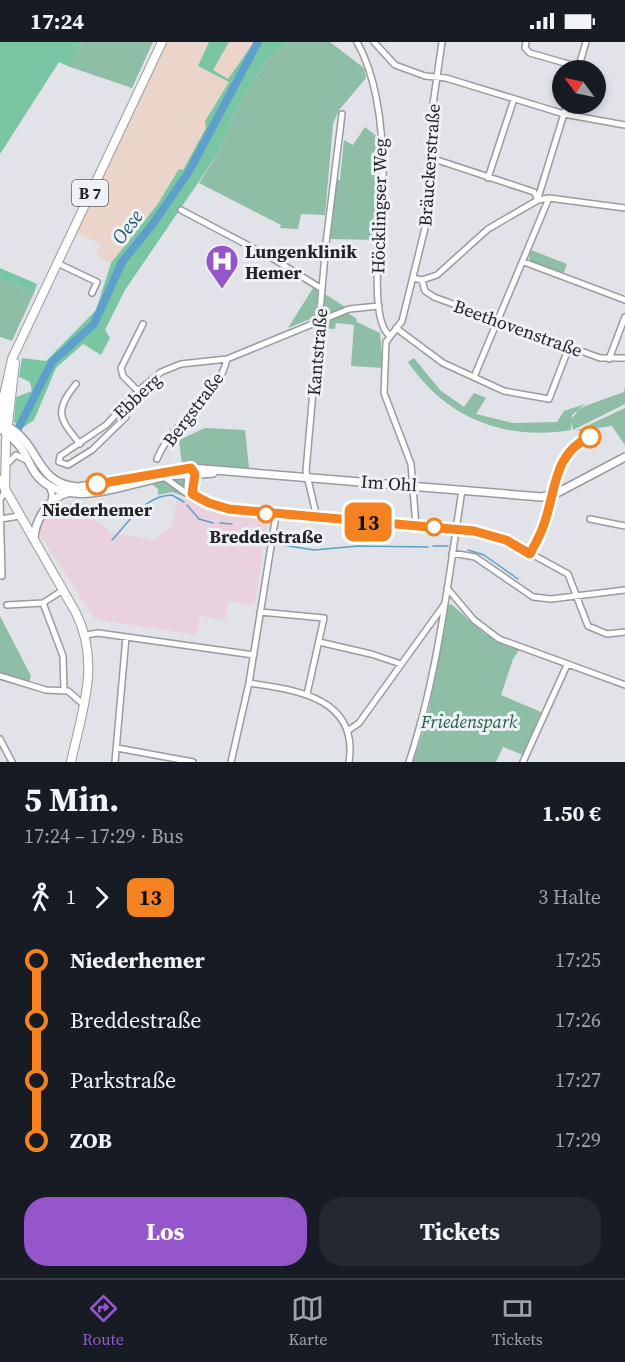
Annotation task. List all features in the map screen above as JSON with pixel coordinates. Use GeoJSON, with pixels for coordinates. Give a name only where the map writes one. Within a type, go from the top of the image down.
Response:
{"type":"FeatureCollection","features":[{"type":"Feature","properties":{"kind":"main road","name":"B 7"},"geometry":{"type":"LineString","coordinates":[[5,490],[3,428],[7,374],[162,42]]}},
{"type":"Feature","properties":{"kind":"main road"},"geometry":{"type":"LineString","coordinates":[[3,428],[20,443],[30,464],[49,486],[70,493]]}},
{"type":"Feature","properties":{"kind":"main road"},"geometry":{"type":"LineString","coordinates":[[3,428],[26,439],[44,471],[55,480],[78,487],[102,486],[191,472]]}},
{"type":"Feature","properties":{"kind":"main road"},"geometry":{"type":"LineString","coordinates":[[552,496],[625,457]]}},
{"type":"Feature","properties":{"kind":"main road","name":"Im Ohl"},"geometry":{"type":"LineString","coordinates":[[191,472],[227,471],[414,484],[523,496],[552,496]]}},
{"type":"Feature","properties":{"kind":"main road"},"geometry":{"type":"LineString","coordinates":[[34,542],[36,522],[59,495],[191,472]]}},
{"type":"Feature","properties":{"kind":"main road","name":"B 7"},"geometry":{"type":"LineString","coordinates":[[0,480],[86,635],[90,669],[71,762]]}},
{"type":"Feature","properties":{"kind":"street","name":"Höcklingser Weg"},"geometry":{"type":"LineString","coordinates":[[357,42],[369,74],[380,121],[383,179],[379,242],[379,306],[383,329],[389,335]]}},
{"type":"Feature","properties":{"kind":"street"},"geometry":{"type":"LineString","coordinates":[[374,42],[395,64],[552,110]]}},
{"type":"Feature","properties":{"kind":"street","name":"Bräuckerstraße"},"geometry":{"type":"LineString","coordinates":[[389,335],[402,321],[428,216],[428,157],[442,42]]}},
{"type":"Feature","properties":{"kind":"street"},"geometry":{"type":"LineString","coordinates":[[526,42],[525,48],[530,53],[552,60]]}},
{"type":"Feature","properties":{"kind":"street"},"geometry":{"type":"LineString","coordinates":[[581,60],[586,42]]}},
{"type":"Feature","properties":{"kind":"street"},"geometry":{"type":"LineString","coordinates":[[488,178],[514,99]]}},
{"type":"Feature","properties":{"kind":"street","name":"Kantstraße"},"geometry":{"type":"LineString","coordinates":[[317,518],[307,478],[322,289],[338,123],[342,114]]}},
{"type":"Feature","properties":{"kind":"street"},"geometry":{"type":"LineString","coordinates":[[538,200],[564,114],[625,124]]}},
{"type":"Feature","properties":{"kind":"street"},"geometry":{"type":"LineString","coordinates":[[428,157],[534,192],[538,200]]}},
{"type":"Feature","properties":{"kind":"street"},"geometry":{"type":"LineString","coordinates":[[474,377],[549,198]]}},
{"type":"Feature","properties":{"kind":"street"},"geometry":{"type":"LineString","coordinates":[[413,278],[422,280],[437,275],[488,229],[538,200],[549,198],[625,208]]}},
{"type":"Feature","properties":{"kind":"street"},"geometry":{"type":"LineString","coordinates":[[181,210],[272,258],[322,289]]}},
{"type":"Feature","properties":{"kind":"street"},"geometry":{"type":"LineString","coordinates":[[524,262],[625,300]]}},
{"type":"Feature","properties":{"kind":"street"},"geometry":{"type":"LineString","coordinates":[[57,263],[97,282],[92,293]]}},
{"type":"Feature","properties":{"kind":"street","name":"Beethovenstraße"},"geometry":{"type":"LineString","coordinates":[[422,280],[425,291],[434,297],[498,322],[609,359],[625,358]]}},
{"type":"Feature","properties":{"kind":"street","name":"Ebberg"},"geometry":{"type":"LineString","coordinates":[[126,403],[126,417],[92,450],[68,465],[62,465],[59,458],[106,425],[126,403],[138,391],[161,372],[176,366],[227,358],[350,309],[379,306]]}},
{"type":"Feature","properties":{"kind":"street"},"geometry":{"type":"LineString","coordinates":[[609,359],[625,317]]}},
{"type":"Feature","properties":{"kind":"street"},"geometry":{"type":"LineString","coordinates":[[138,391],[123,376],[121,368],[143,324]]}},
{"type":"Feature","properties":{"kind":"street"},"geometry":{"type":"LineString","coordinates":[[396,328],[443,363],[504,391],[549,399],[569,347]]}},
{"type":"Feature","properties":{"kind":"street"},"geometry":{"type":"LineString","coordinates":[[389,335],[386,342],[384,393],[408,454],[414,484],[416,526]]}},
{"type":"Feature","properties":{"kind":"street","name":"Bergstraße"},"geometry":{"type":"LineString","coordinates":[[158,459],[160,451],[214,386],[227,358]]}},
{"type":"Feature","properties":{"kind":"street"},"geometry":{"type":"LineString","coordinates":[[76,384],[69,393],[60,414],[64,425],[80,444]]}},
{"type":"Feature","properties":{"kind":"street"},"geometry":{"type":"LineString","coordinates":[[5,470],[8,461],[16,455],[23,456],[30,464]]}},
{"type":"Feature","properties":{"kind":"street"},"geometry":{"type":"LineString","coordinates":[[191,472],[187,488],[192,494]]}},
{"type":"Feature","properties":{"kind":"street"},"geometry":{"type":"LineString","coordinates":[[164,477],[186,493],[229,509],[276,515],[456,528],[506,540],[568,574],[579,596],[584,621],[588,626],[607,634],[625,632]]}},
{"type":"Feature","properties":{"kind":"street"},"geometry":{"type":"LineString","coordinates":[[49,486],[52,494],[51,502]]}},
{"type":"Feature","properties":{"kind":"street"},"geometry":{"type":"LineString","coordinates":[[1,576],[0,499],[5,490]]}},
{"type":"Feature","properties":{"kind":"street"},"geometry":{"type":"LineString","coordinates":[[409,762],[423,721],[462,490]]}},
{"type":"Feature","properties":{"kind":"street"},"geometry":{"type":"LineString","coordinates":[[530,554],[544,524],[552,496]]}},
{"type":"Feature","properties":{"kind":"street"},"geometry":{"type":"LineString","coordinates":[[231,762],[249,683],[276,515]]}},
{"type":"Feature","properties":{"kind":"street"},"geometry":{"type":"LineString","coordinates":[[1,519],[20,518],[36,522],[28,532]]}},
{"type":"Feature","properties":{"kind":"street"},"geometry":{"type":"LineString","coordinates":[[590,519],[625,526]]}},
{"type":"Feature","properties":{"kind":"street"},"geometry":{"type":"LineString","coordinates":[[452,553],[475,557],[533,597],[551,599],[625,590]]}},
{"type":"Feature","properties":{"kind":"street"},"geometry":{"type":"LineString","coordinates":[[447,588],[477,623],[499,639],[625,685]]}},
{"type":"Feature","properties":{"kind":"street"},"geometry":{"type":"LineString","coordinates":[[7,604],[43,603],[63,590]]}},
{"type":"Feature","properties":{"kind":"street"},"geometry":{"type":"LineString","coordinates":[[445,601],[461,606]]}},
{"type":"Feature","properties":{"kind":"street"},"geometry":{"type":"LineString","coordinates":[[349,730],[358,723],[445,601]]}},
{"type":"Feature","properties":{"kind":"street"},"geometry":{"type":"LineString","coordinates":[[43,603],[63,656],[64,689]]}},
{"type":"Feature","properties":{"kind":"street"},"geometry":{"type":"LineString","coordinates":[[260,612],[324,618],[307,694]]}},
{"type":"Feature","properties":{"kind":"street"},"geometry":{"type":"LineString","coordinates":[[86,635],[98,633],[254,655]]}},
{"type":"Feature","properties":{"kind":"street"},"geometry":{"type":"LineString","coordinates":[[115,762],[127,637]]}},
{"type":"Feature","properties":{"kind":"street"},"geometry":{"type":"LineString","coordinates":[[319,642],[371,654],[401,664]]}},
{"type":"Feature","properties":{"kind":"street"},"geometry":{"type":"LineString","coordinates":[[523,762],[567,665]]}},
{"type":"Feature","properties":{"kind":"street"},"geometry":{"type":"LineString","coordinates":[[0,676],[46,690],[64,689],[73,693],[84,705]]}},
{"type":"Feature","properties":{"kind":"street"},"geometry":{"type":"LineString","coordinates":[[249,683],[307,694],[332,710],[349,730],[349,762]]}},
{"type":"Feature","properties":{"kind":"street"},"geometry":{"type":"LineString","coordinates":[[0,739],[12,762]]}},
{"type":"Feature","properties":{"kind":"street"},"geometry":{"type":"LineString","coordinates":[[117,748],[193,762]]}},
{"type":"Feature","properties":{"kind":"shaded area"},"geometry":{"type":"Polygon","coordinates":[[[166,42],[209,42],[198,66],[229,82],[205,121],[206,128],[183,171],[179,169],[157,205],[111,263],[96,255],[101,244],[77,233],[166,42]]]}},
{"type":"Feature","properties":{"kind":"shaded area"},"geometry":{"type":"Polygon","coordinates":[[[229,42],[254,42],[229,80],[213,70],[229,42]]]}},
{"type":"Feature","properties":{"kind":"shaded area"},"geometry":{"type":"Polygon","coordinates":[[[178,497],[267,520],[255,605],[228,602],[225,620],[200,616],[196,635],[95,619],[38,532],[40,524],[68,501],[86,503],[93,518],[111,533],[154,540],[171,527],[178,497]]]}},
{"type":"Feature","properties":{"kind":"green space"},"geometry":{"type":"Polygon","coordinates":[[[0,42],[81,42],[70,67],[59,62],[0,154],[0,42]]]}},
{"type":"Feature","properties":{"kind":"green space"},"geometry":{"type":"Polygon","coordinates":[[[81,42],[153,42],[132,88],[70,67],[81,42]]]}},
{"type":"Feature","properties":{"kind":"green space"},"geometry":{"type":"Polygon","coordinates":[[[209,42],[229,42],[213,70],[228,79],[254,42],[289,42],[266,60],[234,113],[219,152],[125,290],[105,330],[110,338],[101,355],[83,344],[56,368],[34,420],[22,428],[14,422],[16,397],[32,391],[30,382],[19,377],[22,358],[46,361],[96,310],[111,263],[157,205],[179,169],[183,170],[206,128],[205,121],[229,82],[198,66],[209,42]]]}},
{"type":"Feature","properties":{"kind":"green space"},"geometry":{"type":"Polygon","coordinates":[[[289,42],[330,42],[364,68],[366,78],[339,110],[333,124],[325,215],[301,214],[298,229],[280,228],[281,225],[199,183],[219,152],[234,113],[266,60],[289,42]]]}},
{"type":"Feature","properties":{"kind":"green space"},"geometry":{"type":"Polygon","coordinates":[[[365,127],[380,139],[376,240],[330,239],[335,180],[340,180],[344,140],[353,145],[365,127]]]}},
{"type":"Feature","properties":{"kind":"green space"},"geometry":{"type":"Polygon","coordinates":[[[531,250],[567,264],[563,275],[531,263],[529,258],[531,250]]]}},
{"type":"Feature","properties":{"kind":"green space"},"geometry":{"type":"Polygon","coordinates":[[[0,268],[37,284],[34,293],[0,279],[0,268]]]}},
{"type":"Feature","properties":{"kind":"green space"},"geometry":{"type":"Polygon","coordinates":[[[0,279],[34,293],[12,341],[0,337],[0,279]]]}},
{"type":"Feature","properties":{"kind":"green space"},"geometry":{"type":"Polygon","coordinates":[[[313,288],[318,291],[315,317],[288,328],[313,288]]]}},
{"type":"Feature","properties":{"kind":"green space"},"geometry":{"type":"Polygon","coordinates":[[[323,292],[325,294],[347,308],[320,319],[323,292]]]}},
{"type":"Feature","properties":{"kind":"green space"},"geometry":{"type":"Polygon","coordinates":[[[346,312],[356,318],[357,322],[380,333],[383,368],[351,366],[354,325],[336,323],[335,329],[320,328],[320,321],[346,312]]]}},
{"type":"Feature","properties":{"kind":"green space"},"geometry":{"type":"Polygon","coordinates":[[[414,358],[440,390],[464,407],[474,393],[486,398],[476,414],[513,423],[557,422],[564,411],[585,404],[572,415],[571,430],[546,433],[500,428],[459,411],[440,398],[408,362],[414,358]]]}},
{"type":"Feature","properties":{"kind":"green space"},"geometry":{"type":"Polygon","coordinates":[[[625,387],[625,404],[573,430],[571,420],[578,410],[624,392],[625,387]]]}},
{"type":"Feature","properties":{"kind":"green space"},"geometry":{"type":"Polygon","coordinates":[[[625,408],[625,445],[612,426],[576,431],[625,408]]]}},
{"type":"Feature","properties":{"kind":"green space"},"geometry":{"type":"Polygon","coordinates":[[[205,428],[245,430],[249,468],[182,465],[179,440],[205,428]]]}},
{"type":"Feature","properties":{"kind":"green space"},"geometry":{"type":"Polygon","coordinates":[[[184,476],[186,497],[172,492],[158,495],[158,489],[149,482],[184,476]]]}},
{"type":"Feature","properties":{"kind":"green space","name":"Friedenspark"},"geometry":{"type":"Polygon","coordinates":[[[451,604],[485,634],[520,649],[513,659],[501,695],[541,712],[523,755],[503,747],[496,762],[413,762],[427,720],[446,607],[451,604]]]}},
{"type":"Feature","properties":{"kind":"green space"},"geometry":{"type":"Polygon","coordinates":[[[0,616],[31,676],[29,683],[0,674],[0,616]]]}},
{"type":"Feature","properties":{"kind":"waterway","name":"Oese"},"geometry":{"type":"LineString","coordinates":[[19,427],[52,362],[94,324],[122,262],[152,225],[188,173],[258,42]]}},
{"type":"Feature","properties":{"kind":"waterway"},"geometry":{"type":"LineString","coordinates":[[112,540],[138,511],[153,500],[172,495],[184,502]]}},
{"type":"Feature","properties":{"kind":"waterway"},"geometry":{"type":"LineString","coordinates":[[187,505],[199,519],[213,523]]}},
{"type":"Feature","properties":{"kind":"waterway"},"geometry":{"type":"LineString","coordinates":[[220,523],[232,524]]}},
{"type":"Feature","properties":{"kind":"waterway"},"geometry":{"type":"LineString","coordinates":[[244,529],[249,531]]}},
{"type":"Feature","properties":{"kind":"waterway"},"geometry":{"type":"LineString","coordinates":[[276,544],[314,550],[358,546],[428,547]]}},
{"type":"Feature","properties":{"kind":"waterway"},"geometry":{"type":"LineString","coordinates":[[433,546],[448,546]]}},
{"type":"Feature","properties":{"kind":"waterway"},"geometry":{"type":"LineString","coordinates":[[468,550],[484,555],[518,579]]}},
{"type":"Feature","properties":{"kind":"bus line","name":"13"},"geometry":{"type":"LineString","coordinates":[[97,484],[191,468],[195,474],[192,494],[209,503],[229,509],[242,512],[456,528],[506,540],[530,554],[544,524],[560,466],[572,448],[590,437]]}},
{"type":"Feature","properties":{"kind":"place","name":"Lungenklinik Hemer"},"geometry":{"type":"Point","coordinates":[222,290]}},
{"type":"Feature","properties":{"kind":"place","name":"Niederhemer"},"geometry":{"type":"Point","coordinates":[97,484]}},
{"type":"Feature","properties":{"kind":"place","name":"Breddestraße"},"geometry":{"type":"Point","coordinates":[266,514]}}]}
